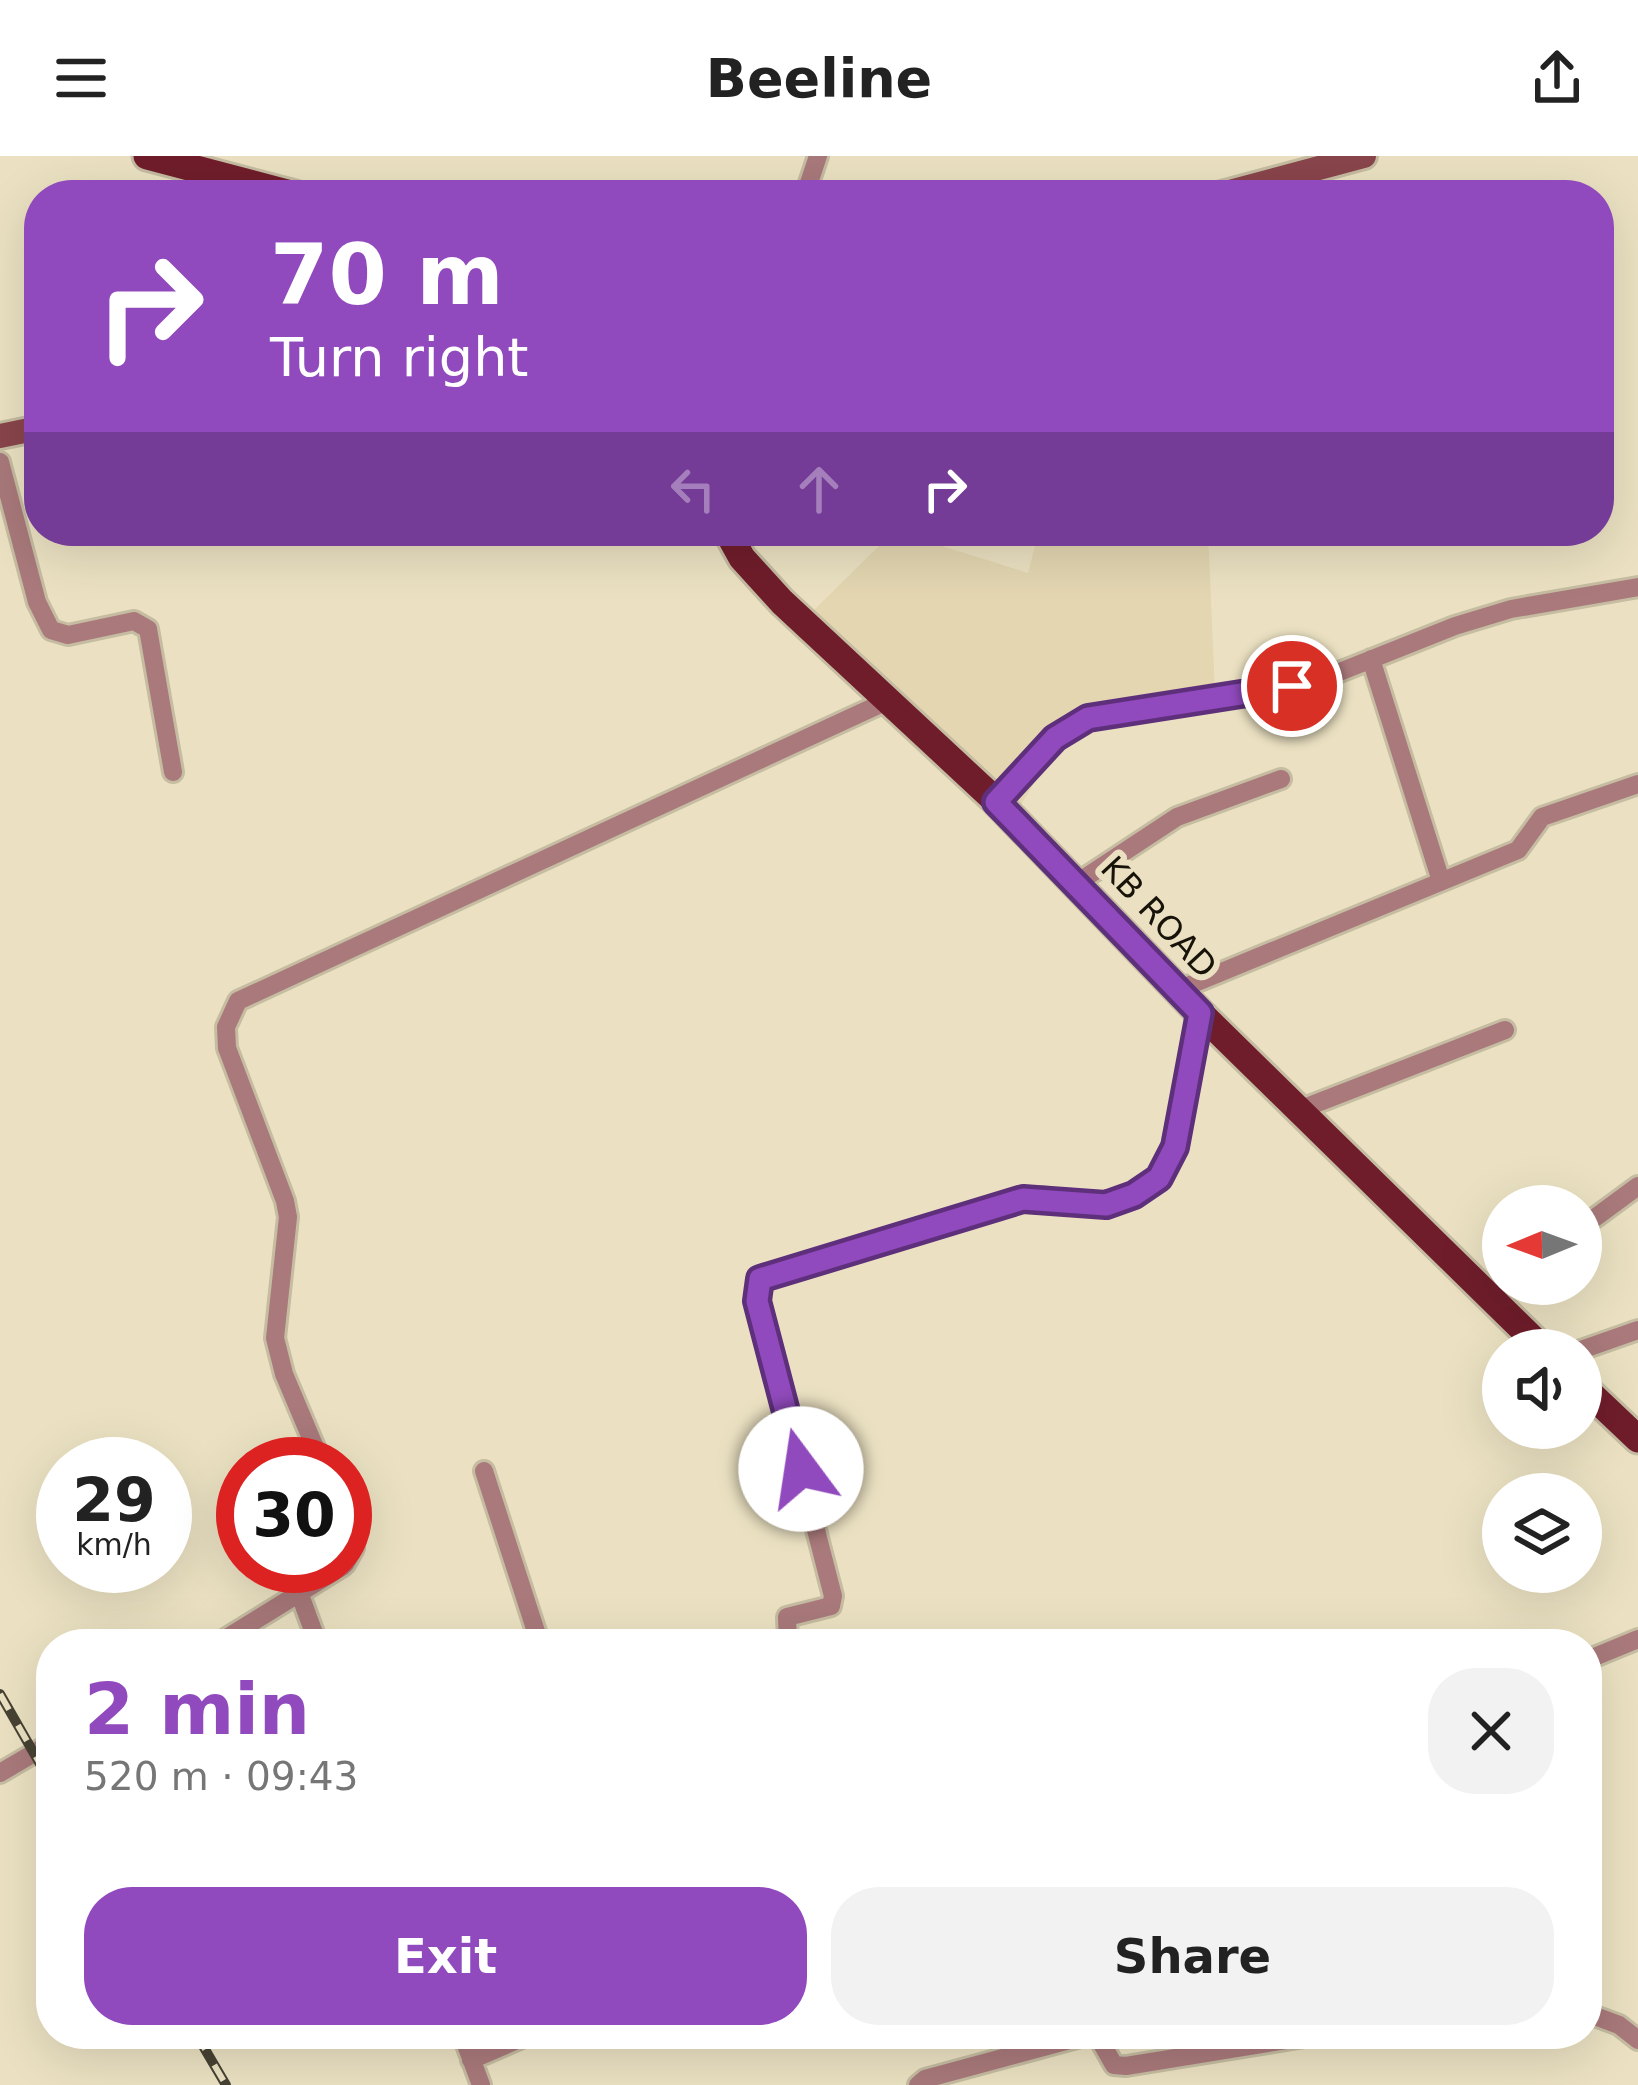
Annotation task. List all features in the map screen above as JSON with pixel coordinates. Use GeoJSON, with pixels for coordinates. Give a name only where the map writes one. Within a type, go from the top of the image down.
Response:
{"type":"FeatureCollection","features":[{"type":"Feature","properties":{"kind":"main road"},"geometry":{"type":"LineString","coordinates":[[147,156],[238,180]]}},
{"type":"Feature","properties":{"kind":"main road"},"geometry":{"type":"LineString","coordinates":[[1274,180],[1364,156]]}},
{"type":"Feature","properties":{"kind":"main road","name":"KB ROAD"},"geometry":{"type":"LineString","coordinates":[[735,546],[763,584],[996,802],[1299,1110],[1482,1276]]}},
{"type":"Feature","properties":{"kind":"main road","name":"KB ROAD"},"geometry":{"type":"LineString","coordinates":[[1509,1305],[1528,1329]]}},
{"type":"Feature","properties":{"kind":"main road"},"geometry":{"type":"LineString","coordinates":[[1602,1405],[1638,1439]]}},
{"type":"Feature","properties":{"kind":"street"},"geometry":{"type":"LineString","coordinates":[[0,462],[37,602],[51,630],[68,635],[134,620],[148,629],[173,772]]}},
{"type":"Feature","properties":{"kind":"street"},"geometry":{"type":"LineString","coordinates":[[996,802],[1055,738],[1088,718],[1292,686],[1511,609],[1638,587]]}},
{"type":"Feature","properties":{"kind":"street"},"geometry":{"type":"LineString","coordinates":[[1371,659],[1441,881]]}},
{"type":"Feature","properties":{"kind":"street"},"geometry":{"type":"LineString","coordinates":[[311,1437],[284,1374],[275,1338],[288,1217],[226,1048],[226,1027],[238,1001],[889,700]]}},
{"type":"Feature","properties":{"kind":"street"},"geometry":{"type":"LineString","coordinates":[[1077,883],[1177,817],[1212,800],[1281,779]]}},
{"type":"Feature","properties":{"kind":"street"},"geometry":{"type":"LineString","coordinates":[[1178,990],[1524,847],[1542,817],[1638,784]]}},
{"type":"Feature","properties":{"kind":"street"},"geometry":{"type":"LineString","coordinates":[[786,1629],[790,1614],[834,1602],[757,1301],[760,1279],[1023,1199],[1106,1205],[1134,1195],[1159,1178],[1175,1147],[1200,1013]]}},
{"type":"Feature","properties":{"kind":"street"},"geometry":{"type":"LineString","coordinates":[[1299,1110],[1505,1030]]}},
{"type":"Feature","properties":{"kind":"street"},"geometry":{"type":"LineString","coordinates":[[1602,1213],[1638,1186]]}},
{"type":"Feature","properties":{"kind":"street"},"geometry":{"type":"LineString","coordinates":[[1602,1343],[1638,1330]]}},
{"type":"Feature","properties":{"kind":"street"},"geometry":{"type":"LineString","coordinates":[[484,1471],[535,1629]]}},
{"type":"Feature","properties":{"kind":"street"},"geometry":{"type":"LineString","coordinates":[[242,1629],[302,1593]]}},
{"type":"Feature","properties":{"kind":"street"},"geometry":{"type":"LineString","coordinates":[[299,1595],[312,1629]]}},
{"type":"Feature","properties":{"kind":"street"},"geometry":{"type":"LineString","coordinates":[[1602,1654],[1638,1639]]}},
{"type":"Feature","properties":{"kind":"street"},"geometry":{"type":"LineString","coordinates":[[0,1772],[36,1752]]}},
{"type":"Feature","properties":{"kind":"street"},"geometry":{"type":"LineString","coordinates":[[1602,2019],[1638,2040]]}},
{"type":"Feature","properties":{"kind":"street"},"geometry":{"type":"LineString","coordinates":[[467,2049],[482,2085]]}},
{"type":"Feature","properties":{"kind":"street"},"geometry":{"type":"LineString","coordinates":[[471,2060],[496,2049]]}},
{"type":"Feature","properties":{"kind":"street"},"geometry":{"type":"LineString","coordinates":[[918,2085],[925,2079],[1036,2049]]}},
{"type":"Feature","properties":{"kind":"street"},"geometry":{"type":"LineString","coordinates":[[1105,2049],[1114,2065],[1126,2066],[1219,2049]]}},
{"type":"Feature","properties":{"kind":"shaded area"},"geometry":{"type":"Polygon","coordinates":[[[879,546],[942,546],[1028,573],[1035,546],[1209,546],[1215,693],[1081,706],[1019,808],[813,611],[879,546]]]}},
{"type":"Feature","properties":{"kind":"railway"},"geometry":{"type":"LineString","coordinates":[[0,1694],[36,1757]]}},
{"type":"Feature","properties":{"kind":"railway"},"geometry":{"type":"LineString","coordinates":[[205,2049],[226,2085]]}},
{"type":"Feature","properties":{"kind":"route"},"geometry":{"type":"LineString","coordinates":[[801,1469],[757,1301],[760,1279],[1023,1199],[1093,1205],[1119,1202],[1159,1178],[1175,1147],[1200,1013],[996,802],[1055,738],[1088,718],[1292,686]]}}]}
